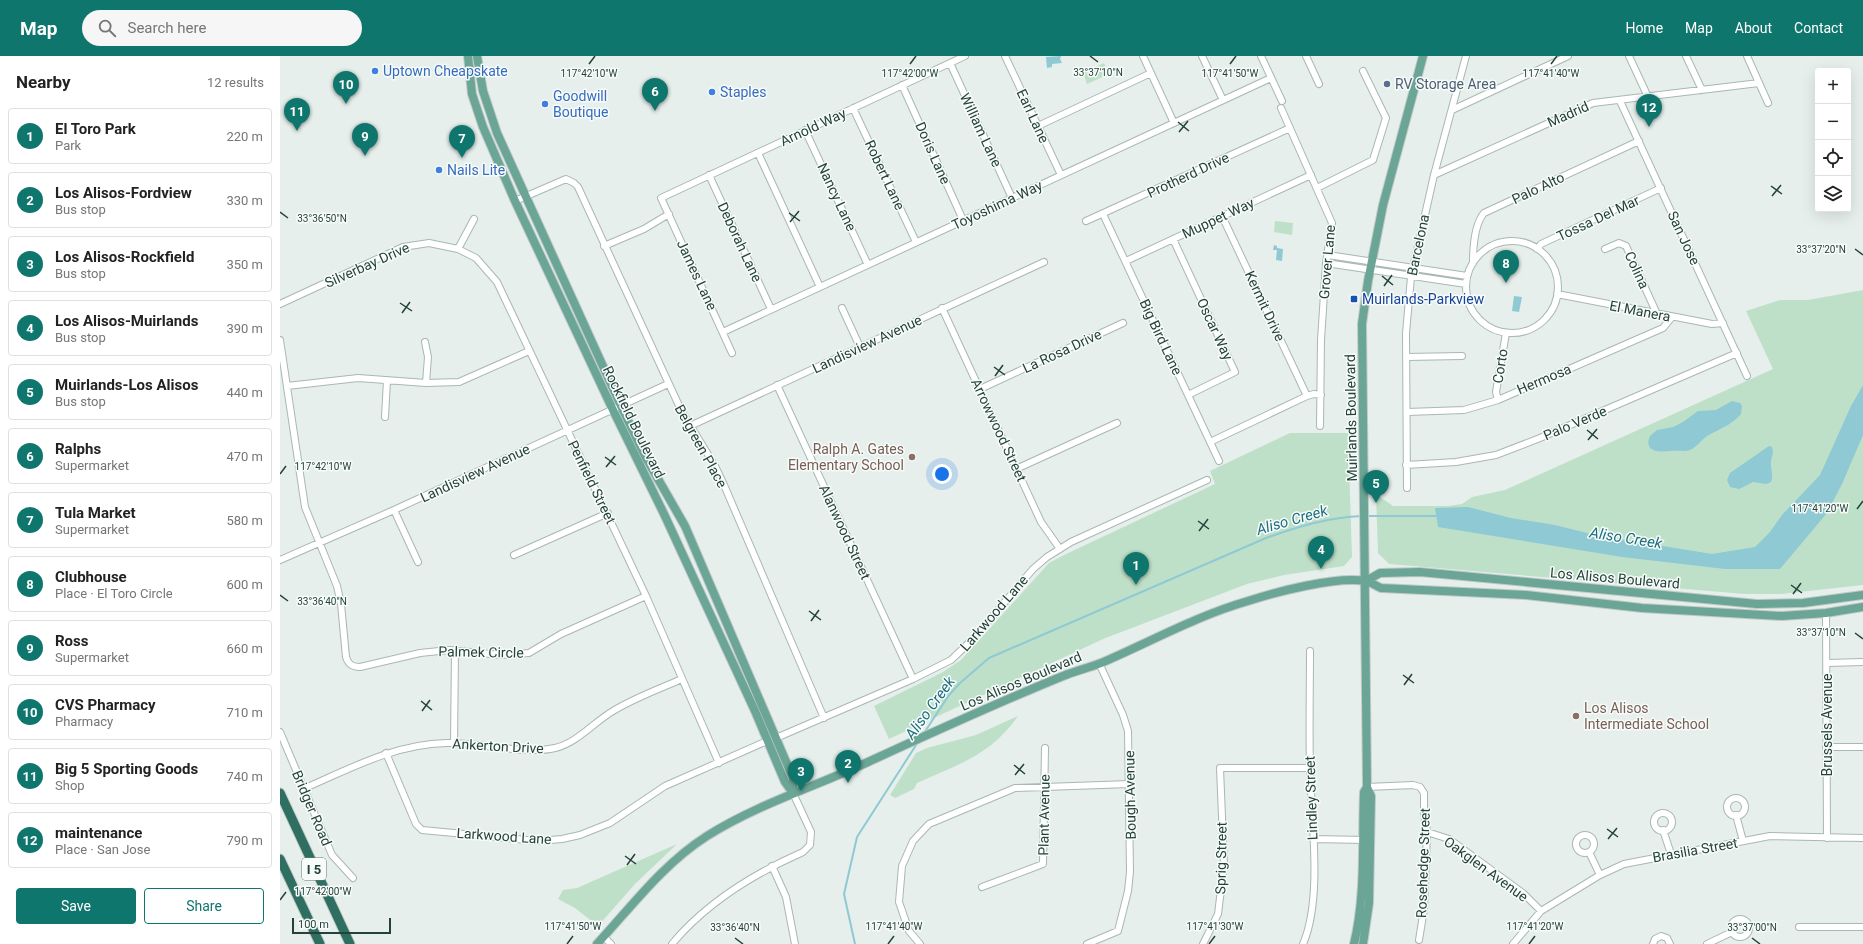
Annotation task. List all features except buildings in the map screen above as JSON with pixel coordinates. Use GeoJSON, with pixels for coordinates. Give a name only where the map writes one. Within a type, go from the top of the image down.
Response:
{"type":"FeatureCollection","features":[{"type":"Feature","properties":{"kind":"highway","name":"I 5"},"geometry":{"type":"LineString","coordinates":[[280,793],[350,944]]}},
{"type":"Feature","properties":{"kind":"highway","name":"I 5"},"geometry":{"type":"LineString","coordinates":[[280,859],[320,944]]}},
{"type":"Feature","properties":{"kind":"main road","name":"Rockfield Boulevard"},"geometry":{"type":"LineString","coordinates":[[468,56],[472,94],[483,127],[515,201],[613,410],[664,514],[785,782],[793,792]]}},
{"type":"Feature","properties":{"kind":"main road","name":"Rockfield Boulevard"},"geometry":{"type":"LineString","coordinates":[[477,56],[483,91],[497,133],[621,406],[646,458],[685,526],[793,778],[793,792]]}},
{"type":"Feature","properties":{"kind":"main road","name":"Muirlands Boulevard"},"geometry":{"type":"LineString","coordinates":[[1363,944],[1369,903],[1364,792],[1367,787],[1368,714],[1365,679],[1366,582],[1362,324],[1371,266],[1383,205],[1423,56]]}},
{"type":"Feature","properties":{"kind":"main road","name":"Los Alisos Boulevard"},"geometry":{"type":"LineString","coordinates":[[1366,582],[1380,573],[1420,572],[1757,604],[1803,603],[1863,595]]}},
{"type":"Feature","properties":{"kind":"main road","name":"Los Alisos Boulevard"},"geometry":{"type":"LineString","coordinates":[[597,944],[651,883],[676,859],[705,837],[741,816],[793,792],[1064,676],[1099,663],[1193,621],[1248,601],[1314,585],[1350,581],[1366,582],[1381,588],[1526,596],[1642,608],[1782,616],[1826,613],[1863,607]]}},
{"type":"Feature","properties":{"kind":"main road","name":"Muirlands Boulevard"},"geometry":{"type":"LineString","coordinates":[[1354,944],[1358,928],[1366,840]]}},
{"type":"Feature","properties":{"kind":"street","name":"Arnold Way"},"geometry":{"type":"LineString","coordinates":[[661,198],[965,56]]}},
{"type":"Feature","properties":{"kind":"street","name":"Earl Lane"},"geometry":{"type":"LineString","coordinates":[[1006,56],[1061,175]]}},
{"type":"Feature","properties":{"kind":"street"},"geometry":{"type":"LineString","coordinates":[[1143,56],[1174,123]]}},
{"type":"Feature","properties":{"kind":"street"},"geometry":{"type":"LineString","coordinates":[[1202,56],[1223,100]]}},
{"type":"Feature","properties":{"kind":"street","name":"Grover Lane"},"geometry":{"type":"LineString","coordinates":[[1261,56],[1290,128],[1332,223],[1326,263],[1321,340],[1320,426]]}},
{"type":"Feature","properties":{"kind":"street"},"geometry":{"type":"LineString","coordinates":[[1306,56],[1319,84]]}},
{"type":"Feature","properties":{"kind":"street","name":"Barcelona"},"geometry":{"type":"LineString","coordinates":[[1407,488],[1406,333],[1411,277],[1434,175],[1466,56]]}},
{"type":"Feature","properties":{"kind":"street"},"geometry":{"type":"LineString","coordinates":[[1452,110],[1568,56]]}},
{"type":"Feature","properties":{"kind":"street"},"geometry":{"type":"LineString","coordinates":[[1629,56],[1648,97]]}},
{"type":"Feature","properties":{"kind":"street"},"geometry":{"type":"LineString","coordinates":[[1686,56],[1702,90]]}},
{"type":"Feature","properties":{"kind":"street"},"geometry":{"type":"LineString","coordinates":[[1746,56],[1768,104]]}},
{"type":"Feature","properties":{"kind":"street","name":"William Lane"},"geometry":{"type":"LineString","coordinates":[[950,63],[1012,198]]}},
{"type":"Feature","properties":{"kind":"street"},"geometry":{"type":"LineString","coordinates":[[1317,188],[1368,164],[1375,156],[1386,118],[1363,71]]}},
{"type":"Feature","properties":{"kind":"street"},"geometry":{"type":"LineString","coordinates":[[1038,126],[1151,73]]}},
{"type":"Feature","properties":{"kind":"street","name":"Toyoshima Way"},"geometry":{"type":"LineString","coordinates":[[722,332],[1271,78]]}},
{"type":"Feature","properties":{"kind":"street","name":"Madrid"},"geometry":{"type":"LineString","coordinates":[[1434,175],[1586,105],[1759,83]]}},
{"type":"Feature","properties":{"kind":"street","name":"Doris Lane"},"geometry":{"type":"LineString","coordinates":[[902,85],[963,220]]}},
{"type":"Feature","properties":{"kind":"street","name":"San Jose"},"geometry":{"type":"LineString","coordinates":[[1620,101],[1747,376]]}},
{"type":"Feature","properties":{"kind":"street","name":"Robert Lane"},"geometry":{"type":"LineString","coordinates":[[853,108],[916,242]]}},
{"type":"Feature","properties":{"kind":"street","name":"Protherd Drive"},"geometry":{"type":"LineString","coordinates":[[1086,221],[1290,128]]}},
{"type":"Feature","properties":{"kind":"street","name":"Nancy Lane"},"geometry":{"type":"LineString","coordinates":[[805,130],[868,265]]}},
{"type":"Feature","properties":{"kind":"street","name":"Palo Alto"},"geometry":{"type":"LineString","coordinates":[[1473,263],[1473,249],[1479,223],[1484,213],[1639,141]]}},
{"type":"Feature","properties":{"kind":"street"},"geometry":{"type":"LineString","coordinates":[[758,152],[820,287]]}},
{"type":"Feature","properties":{"kind":"street","name":"Muppet Way"},"geometry":{"type":"LineString","coordinates":[[1126,261],[1311,174]]}},
{"type":"Feature","properties":{"kind":"street","name":"Deborah Lane"},"geometry":{"type":"LineString","coordinates":[[709,175],[771,309]]}},
{"type":"Feature","properties":{"kind":"street","name":"Belgreen Place"},"geometry":{"type":"LineString","coordinates":[[525,196],[560,181],[570,180],[578,187],[668,384],[690,426],[715,466],[724,485],[824,718]]}},
{"type":"Feature","properties":{"kind":"street","name":"Tossa Del Mar"},"geometry":{"type":"LineString","coordinates":[[1536,249],[1541,244],[1661,188]]}},
{"type":"Feature","properties":{"kind":"street"},"geometry":{"type":"LineString","coordinates":[[515,201],[525,196]]}},
{"type":"Feature","properties":{"kind":"street","name":"James Lane"},"geometry":{"type":"LineString","coordinates":[[661,198],[732,353]]}},
{"type":"Feature","properties":{"kind":"street"},"geometry":{"type":"LineString","coordinates":[[604,246],[644,229],[669,214]]}},
{"type":"Feature","properties":{"kind":"street","name":"Big Bird Lane"},"geometry":{"type":"LineString","coordinates":[[1103,214],[1219,461]]}},
{"type":"Feature","properties":{"kind":"street","name":"Kermit Drive"},"geometry":{"type":"LineString","coordinates":[[1222,216],[1307,396]]}},
{"type":"Feature","properties":{"kind":"street"},"geometry":{"type":"LineString","coordinates":[[458,249],[474,219]]}},
{"type":"Feature","properties":{"kind":"street","name":"Oscar Way"},"geometry":{"type":"LineString","coordinates":[[1172,239],[1235,372],[1188,395]]}},
{"type":"Feature","properties":{"kind":"street","name":"Silverbay Drive"},"geometry":{"type":"LineString","coordinates":[[280,304],[404,247],[429,243],[458,249]]}},
{"type":"Feature","properties":{"kind":"street"},"geometry":{"type":"LineString","coordinates":[[1501,243],[1523,243],[1536,249],[1552,265],[1557,279],[1557,294],[1554,305],[1548,316],[1539,324],[1523,331],[1506,333],[1489,327],[1476,316],[1468,301],[1466,284],[1467,276],[1473,263],[1488,248],[1501,243]]}},
{"type":"Feature","properties":{"kind":"street","name":"Colina"},"geometry":{"type":"LineString","coordinates":[[1605,249],[1619,243],[1626,246],[1657,314]]}},
{"type":"Feature","properties":{"kind":"street","name":"Penfield Street"},"geometry":{"type":"LineString","coordinates":[[458,249],[476,258],[497,282],[566,431],[608,513],[719,763]]}},
{"type":"Feature","properties":{"kind":"street"},"geometry":{"type":"LineString","coordinates":[[1328,254],[1411,277],[1466,284]]}},
{"type":"Feature","properties":{"kind":"street","name":"Landisview Avenue"},"geometry":{"type":"LineString","coordinates":[[690,426],[1044,262]]}},
{"type":"Feature","properties":{"kind":"street"},"geometry":{"type":"LineString","coordinates":[[1326,263],[1413,268],[1467,276]]}},
{"type":"Feature","properties":{"kind":"street","name":"El Manera"},"geometry":{"type":"LineString","coordinates":[[1557,294],[1712,324],[1723,323]]}},
{"type":"Feature","properties":{"kind":"street"},"geometry":{"type":"LineString","coordinates":[[842,308],[860,347]]}},
{"type":"Feature","properties":{"kind":"street","name":"Arrowwood Street"},"geometry":{"type":"LineString","coordinates":[[942,308],[1041,522],[1060,549]]}},
{"type":"Feature","properties":{"kind":"street","name":"Hermosa"},"geometry":{"type":"LineString","coordinates":[[1407,412],[1464,410],[1498,400],[1663,328],[1672,317]]}},
{"type":"Feature","properties":{"kind":"street","name":"La Rosa Drive"},"geometry":{"type":"LineString","coordinates":[[980,389],[1123,323]]}},
{"type":"Feature","properties":{"kind":"street","name":"Corto"},"geometry":{"type":"LineString","coordinates":[[1498,400],[1496,392],[1506,333]]}},
{"type":"Feature","properties":{"kind":"street"},"geometry":{"type":"LineString","coordinates":[[280,340],[305,508],[319,544]]}},
{"type":"Feature","properties":{"kind":"street"},"geometry":{"type":"LineString","coordinates":[[425,342],[428,356],[426,383]]}},
{"type":"Feature","properties":{"kind":"street"},"geometry":{"type":"LineString","coordinates":[[287,386],[358,378],[447,384],[465,380],[529,350]]}},
{"type":"Feature","properties":{"kind":"street","name":"Palo Verde"},"geometry":{"type":"LineString","coordinates":[[1406,465],[1456,462],[1496,455],[1540,438],[1737,353]]}},
{"type":"Feature","properties":{"kind":"street"},"geometry":{"type":"LineString","coordinates":[[1406,356],[1462,356]]}},
{"type":"Feature","properties":{"kind":"street"},"geometry":{"type":"LineString","coordinates":[[385,418],[387,380]]}},
{"type":"Feature","properties":{"kind":"street","name":"Landisview Avenue"},"geometry":{"type":"LineString","coordinates":[[280,560],[394,510],[668,384]]}},
{"type":"Feature","properties":{"kind":"street","name":"Alanwood Street"},"geometry":{"type":"LineString","coordinates":[[777,385],[913,679]]}},
{"type":"Feature","properties":{"kind":"street"},"geometry":{"type":"LineString","coordinates":[[1210,442],[1307,396],[1314,394],[1321,395]]}},
{"type":"Feature","properties":{"kind":"street"},"geometry":{"type":"LineString","coordinates":[[1016,469],[1117,423]]}},
{"type":"Feature","properties":{"kind":"street","name":"Larkwood Lane"},"geometry":{"type":"LineString","coordinates":[[776,738],[913,679],[951,660],[959,653],[1039,562],[1060,549],[1206,480]]}},
{"type":"Feature","properties":{"kind":"street"},"geometry":{"type":"LineString","coordinates":[[394,510],[418,562]]}},
{"type":"Feature","properties":{"kind":"street"},"geometry":{"type":"LineString","coordinates":[[514,555],[608,513]]}},
{"type":"Feature","properties":{"kind":"street","name":"Palmek Circle"},"geometry":{"type":"LineString","coordinates":[[319,544],[337,586],[341,604],[346,657],[348,663],[353,666],[360,667],[420,653],[455,650],[501,655],[529,653],[561,634],[646,596]]}},
{"type":"Feature","properties":{"kind":"street","name":"Brussels Avenue"},"geometry":{"type":"LineString","coordinates":[[1826,613],[1827,838]]}},
{"type":"Feature","properties":{"kind":"street"},"geometry":{"type":"LineString","coordinates":[[454,743],[455,650]]}},
{"type":"Feature","properties":{"kind":"street","name":"Lindley Street"},"geometry":{"type":"LineString","coordinates":[[1303,944],[1306,936],[1314,892],[1310,768],[1310,652]]}},
{"type":"Feature","properties":{"kind":"street"},"geometry":{"type":"LineString","coordinates":[[1827,663],[1863,662]]}},
{"type":"Feature","properties":{"kind":"street","name":"Bough Avenue"},"geometry":{"type":"LineString","coordinates":[[1087,944],[1118,931],[1130,877],[1129,737],[1125,720],[1099,663]]}},
{"type":"Feature","properties":{"kind":"street","name":"Ankerton Drive"},"geometry":{"type":"LineString","coordinates":[[303,788],[386,753],[423,744],[454,743],[534,750],[558,747],[572,741],[615,710],[682,679]]}},
{"type":"Feature","properties":{"kind":"street","name":"Bridger Road"},"geometry":{"type":"LineString","coordinates":[[280,732],[332,854],[353,878]]}},
{"type":"Feature","properties":{"kind":"street","name":"Larkwood Lane"},"geometry":{"type":"LineString","coordinates":[[386,753],[419,828],[426,830],[538,841],[569,838],[600,828],[622,816],[665,786],[767,741]]}},
{"type":"Feature","properties":{"kind":"street"},"geometry":{"type":"LineString","coordinates":[[1826,748],[1863,747]]}},
{"type":"Feature","properties":{"kind":"street","name":"Plant Avenue"},"geometry":{"type":"LineString","coordinates":[[982,887],[1043,864],[1045,748]]}},
{"type":"Feature","properties":{"kind":"street","name":"Sprig Street"},"geometry":{"type":"LineString","coordinates":[[1203,944],[1218,914],[1223,872],[1220,768],[1310,768]]}},
{"type":"Feature","properties":{"kind":"street"},"geometry":{"type":"LineString","coordinates":[[920,944],[909,931],[899,902],[902,866],[913,841],[929,824],[1015,788],[1130,784]]}},
{"type":"Feature","properties":{"kind":"street","name":"Rosehedge Street"},"geometry":{"type":"LineString","coordinates":[[1367,787],[1405,784],[1420,787],[1424,793],[1424,812],[1427,832],[1424,909],[1419,940]]}},
{"type":"Feature","properties":{"kind":"street","name":"Rockfield Boulevard"},"geometry":{"type":"LineString","coordinates":[[772,866],[803,852],[808,848],[812,841],[811,832],[793,792]]}},
{"type":"Feature","properties":{"kind":"street"},"geometry":{"type":"LineString","coordinates":[[1736,815],[1743,841]]}},
{"type":"Feature","properties":{"kind":"street"},"geometry":{"type":"LineString","coordinates":[[1663,830],[1671,854]]}},
{"type":"Feature","properties":{"kind":"street","name":"Oakglen Avenue"},"geometry":{"type":"LineString","coordinates":[[1427,832],[1449,839],[1524,894],[1540,911]]}},
{"type":"Feature","properties":{"kind":"street","name":"Brasilia Street"},"geometry":{"type":"LineString","coordinates":[[1513,944],[1540,911],[1600,875],[1624,864],[1770,836],[1863,838]]}},
{"type":"Feature","properties":{"kind":"street"},"geometry":{"type":"LineString","coordinates":[[1313,839],[1366,840]]}},
{"type":"Feature","properties":{"kind":"street"},"geometry":{"type":"LineString","coordinates":[[1589,852],[1600,875]]}},
{"type":"Feature","properties":{"kind":"street"},"geometry":{"type":"LineString","coordinates":[[672,944],[687,926],[708,907],[745,881],[772,866],[786,897],[795,944]]}},
{"type":"Feature","properties":{"kind":"street"},"geometry":{"type":"LineString","coordinates":[[1799,927],[1863,927]]}},
{"type":"Feature","properties":{"kind":"street"},"geometry":{"type":"LineString","coordinates":[[1707,944],[1732,932]]}},
{"type":"Feature","properties":{"kind":"street"},"geometry":{"type":"LineString","coordinates":[[1652,944],[1655,939],[1661,936],[1667,938],[1670,944]]}},
{"type":"Feature","properties":{"kind":"street"},"geometry":{"type":"LineString","coordinates":[[604,937],[611,944]]}},
{"type":"Feature","properties":{"kind":"green space"},"geometry":{"type":"Polygon","coordinates":[[[1104,63],[1109,74],[1087,84],[1083,73],[1104,63]]]}},
{"type":"Feature","properties":{"kind":"green space"},"geometry":{"type":"Polygon","coordinates":[[[1275,221],[1293,223],[1292,235],[1274,232],[1275,221]]]}},
{"type":"Feature","properties":{"kind":"green space"},"geometry":{"type":"Polygon","coordinates":[[[1863,290],[1863,585],[1781,594],[1745,594],[1389,564],[1378,553],[1376,494],[1393,506],[1448,506],[1462,504],[1472,497],[1505,490],[1773,369],[1746,311],[1780,300],[1808,300],[1863,290]]]}},
{"type":"Feature","properties":{"kind":"green space"},"geometry":{"type":"Polygon","coordinates":[[[1290,433],[1348,433],[1352,557],[1344,566],[1284,575],[1247,584],[1103,639],[889,739],[874,706],[943,672],[961,660],[1049,563],[1215,484],[1210,471],[1290,433]]]}},
{"type":"Feature","properties":{"kind":"green space"},"geometry":{"type":"Polygon","coordinates":[[[1018,716],[997,740],[973,757],[917,783],[914,789],[895,798],[890,795],[916,753],[927,748],[976,735],[1018,716]]]}},
{"type":"Feature","properties":{"kind":"green space"},"geometry":{"type":"Polygon","coordinates":[[[677,844],[635,884],[598,926],[575,908],[558,899],[563,890],[577,888],[677,844]]]}},
{"type":"Feature","properties":{"kind":"water"},"geometry":{"type":"Polygon","coordinates":[[[1061,56],[1060,59],[1062,63],[1052,64],[1052,67],[1047,68],[1046,57],[1061,56]]]}},
{"type":"Feature","properties":{"kind":"water"},"geometry":{"type":"Polygon","coordinates":[[[1274,245],[1277,246],[1277,248],[1283,249],[1282,261],[1276,260],[1277,250],[1273,250],[1274,245]]]}},
{"type":"Feature","properties":{"kind":"water"},"geometry":{"type":"Polygon","coordinates":[[[1514,296],[1522,297],[1519,312],[1512,311],[1514,296]]]}},
{"type":"Feature","properties":{"kind":"water"},"geometry":{"type":"Polygon","coordinates":[[[1863,385],[1863,435],[1842,484],[1827,513],[1780,569],[1725,569],[1622,557],[1438,527],[1435,508],[1468,507],[1511,518],[1555,525],[1595,535],[1712,554],[1755,547],[1770,532],[1782,515],[1820,475],[1851,406],[1863,385]]]}},
{"type":"Feature","properties":{"kind":"water"},"geometry":{"type":"Polygon","coordinates":[[[1732,401],[1740,403],[1742,406],[1741,414],[1729,424],[1707,436],[1692,449],[1685,451],[1658,451],[1649,446],[1648,442],[1650,436],[1657,430],[1673,427],[1698,411],[1716,410],[1732,401]]]}},
{"type":"Feature","properties":{"kind":"water"},"geometry":{"type":"Polygon","coordinates":[[[1769,446],[1772,447],[1773,450],[1771,482],[1766,484],[1753,482],[1739,489],[1730,487],[1727,480],[1730,473],[1769,446]]]}},
{"type":"Feature","properties":{"kind":"waterway","name":"Aliso Creek"},"geometry":{"type":"LineString","coordinates":[[924,733],[949,695],[960,683],[989,658],[1266,538],[1313,523],[1337,518],[1362,516]]}},
{"type":"Feature","properties":{"kind":"waterway","name":"Aliso Creek"},"geometry":{"type":"LineString","coordinates":[[1366,516],[1438,516]]}},
{"type":"Feature","properties":{"kind":"waterway","name":"Aliso Creek"},"geometry":{"type":"LineString","coordinates":[[855,944],[844,894],[857,837],[918,742]]}},
{"type":"Feature","properties":{"kind":"place","name":"Uptown Cheapskate"},"geometry":{"type":"Point","coordinates":[375,71]}},
{"type":"Feature","properties":{"kind":"place","name":"RV Storage Area"},"geometry":{"type":"Point","coordinates":[1387,84]}},
{"type":"Feature","properties":{"kind":"place","name":"Staples"},"geometry":{"type":"Point","coordinates":[712,92]}},
{"type":"Feature","properties":{"kind":"place","name":"CVS Pharmacy"},"geometry":{"type":"Point","coordinates":[346,104]}},
{"type":"Feature","properties":{"kind":"place","name":"Goodwill Boutique"},"geometry":{"type":"Point","coordinates":[545,104]}},
{"type":"Feature","properties":{"kind":"place","name":"Ralphs"},"geometry":{"type":"Point","coordinates":[655,111]}},
{"type":"Feature","properties":{"kind":"place","name":"maintenance"},"geometry":{"type":"Point","coordinates":[1649,127]}},
{"type":"Feature","properties":{"kind":"place","name":"Big 5 Sporting Goods"},"geometry":{"type":"Point","coordinates":[297,131]}},
{"type":"Feature","properties":{"kind":"place","name":"Ross"},"geometry":{"type":"Point","coordinates":[365,156]}},
{"type":"Feature","properties":{"kind":"place","name":"Tula Market"},"geometry":{"type":"Point","coordinates":[462,158]}},
{"type":"Feature","properties":{"kind":"place","name":"Nails Lite"},"geometry":{"type":"Point","coordinates":[439,170]}},
{"type":"Feature","properties":{"kind":"place","name":"Clubhouse"},"geometry":{"type":"Point","coordinates":[1506,283]}},
{"type":"Feature","properties":{"kind":"place","name":"Muirlands-Parkview"},"geometry":{"type":"Point","coordinates":[1354,299]}},
{"type":"Feature","properties":{"kind":"place","name":"Ralph A. Gates Elementary School"},"geometry":{"type":"Point","coordinates":[912,457]}},
{"type":"Feature","properties":{"kind":"place","name":"Muirlands-Los Alisos"},"geometry":{"type":"Point","coordinates":[1376,503]}},
{"type":"Feature","properties":{"kind":"place","name":"Los Alisos-Muirlands"},"geometry":{"type":"Point","coordinates":[1321,569]}},
{"type":"Feature","properties":{"kind":"place","name":"El Toro Park"},"geometry":{"type":"Point","coordinates":[1136,585]}},
{"type":"Feature","properties":{"kind":"place","name":"Los Alisos Intermediate School"},"geometry":{"type":"Point","coordinates":[1576,716]}},
{"type":"Feature","properties":{"kind":"place","name":"Los Alisos-Fordview"},"geometry":{"type":"Point","coordinates":[848,783]}},
{"type":"Feature","properties":{"kind":"place","name":"Los Alisos-Rockfield"},"geometry":{"type":"Point","coordinates":[801,791]}}]}
